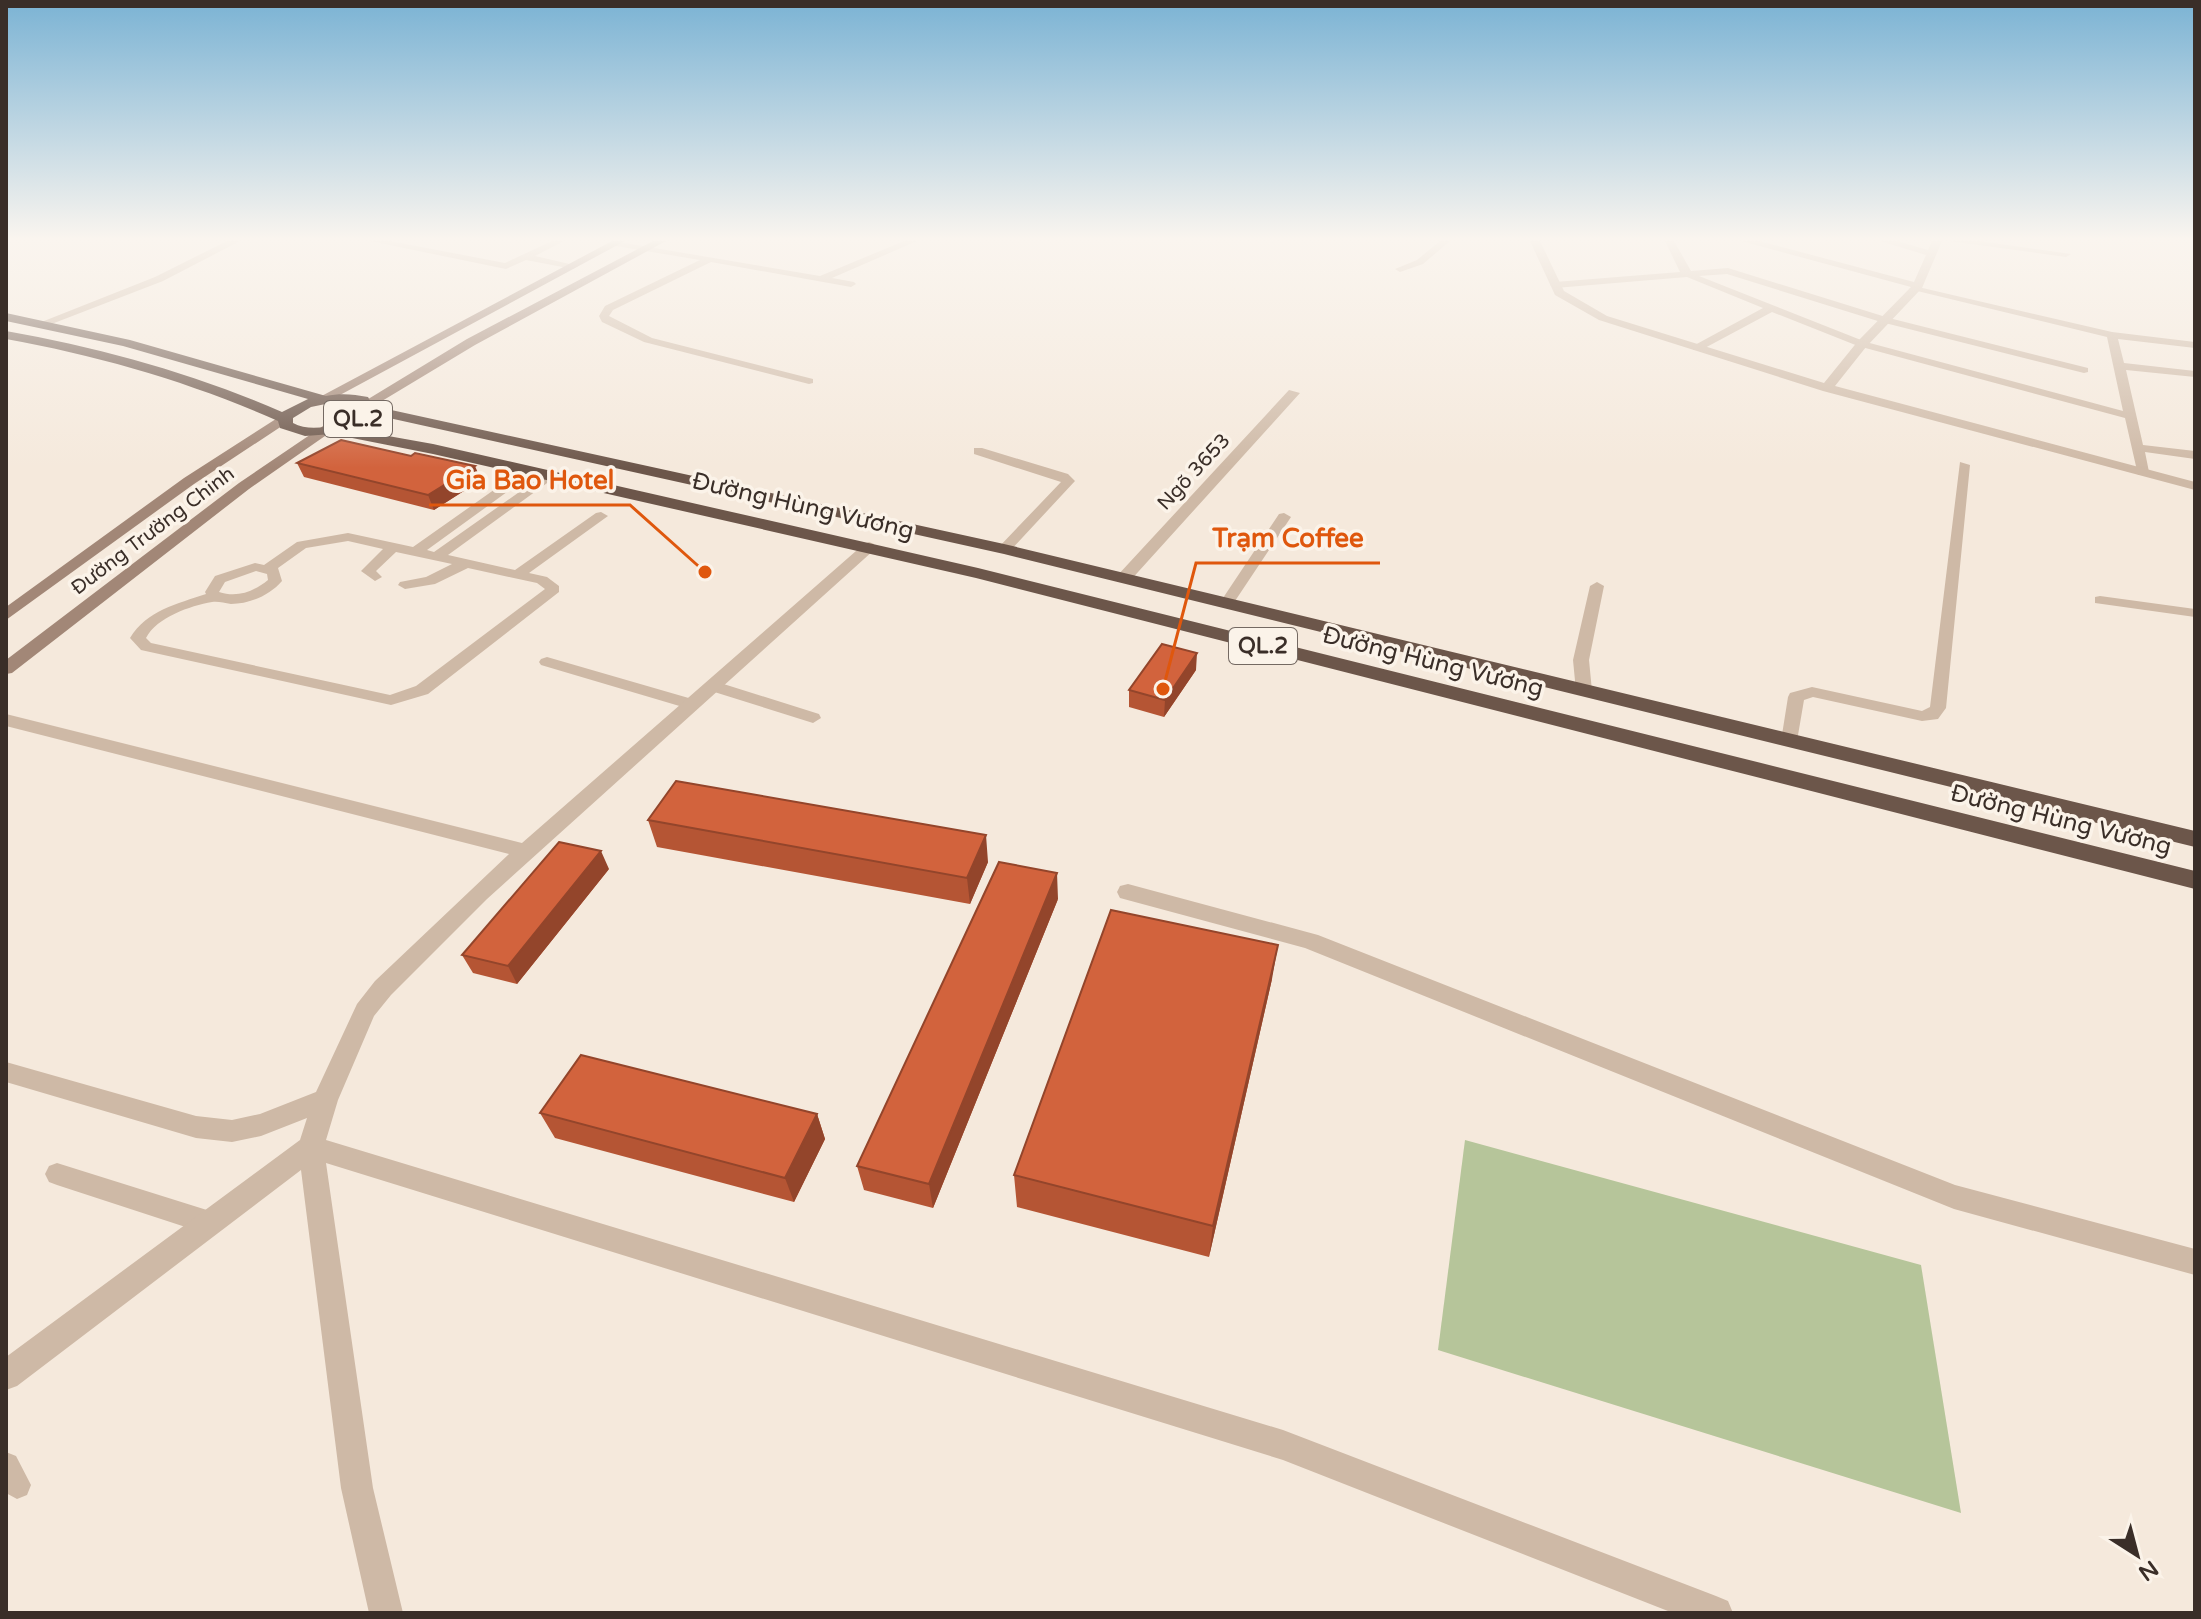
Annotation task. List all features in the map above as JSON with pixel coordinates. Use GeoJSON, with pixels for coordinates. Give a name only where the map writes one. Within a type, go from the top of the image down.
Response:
{"type":"FeatureCollection","features":[{"type":"Feature","properties":{"kind":"highway","name":"QL.2"},"geometry":{"type":"LineString","coordinates":[[6,317],[166,351],[322,399]]}},
{"type":"Feature","properties":{"kind":"highway","name":"QL.2"},"geometry":{"type":"LineString","coordinates":[[6,335],[133,363],[237,398],[285,419],[292,429],[328,429],[354,421],[367,406],[351,397],[322,399],[298,408],[285,419]]}},
{"type":"Feature","properties":{"kind":"highway","name":"Đường Hùng Vương"},"geometry":{"type":"LineString","coordinates":[[367,406],[1004,549],[2195,839]]}},
{"type":"Feature","properties":{"kind":"highway","name":"Đường Hùng Vương"},"geometry":{"type":"LineString","coordinates":[[328,429],[869,547],[2195,880]]}},
{"type":"Feature","properties":{"kind":"main road"},"geometry":{"type":"LineString","coordinates":[[322,399],[478,317]]}},
{"type":"Feature","properties":{"kind":"main road"},"geometry":{"type":"LineString","coordinates":[[367,406],[519,317]]}},
{"type":"Feature","properties":{"kind":"main road","name":"Đường Trường Chinh"},"geometry":{"type":"LineString","coordinates":[[6,615],[189,481],[285,419]]}},
{"type":"Feature","properties":{"kind":"main road","name":"Đường Trường Chinh"},"geometry":{"type":"LineString","coordinates":[[6,669],[244,486],[328,429]]}},
{"type":"Feature","properties":{"kind":"street"},"geometry":{"type":"LineString","coordinates":[[45,323],[62,317]]}},
{"type":"Feature","properties":{"kind":"street"},"geometry":{"type":"LineString","coordinates":[[1600,317],[1827,388],[2195,486]]}},
{"type":"Feature","properties":{"kind":"street"},"geometry":{"type":"LineString","coordinates":[[1827,388],[1888,317]]}},
{"type":"Feature","properties":{"kind":"street","name":"Ngõ 3653"},"geometry":{"type":"LineString","coordinates":[[1123,579],[1294,393]]}},
{"type":"Feature","properties":{"kind":"street"},"geometry":{"type":"LineString","coordinates":[[386,1613],[357,1488],[311,1147],[325,1100],[365,1011],[383,988],[526,851],[869,547]]}},
{"type":"Feature","properties":{"kind":"street"},"geometry":{"type":"LineString","coordinates":[[6,720],[526,851]]}},
{"type":"Feature","properties":{"kind":"street"},"geometry":{"type":"LineString","coordinates":[[1128,892],[1310,941],[1954,1197],[2195,1262]]}},
{"type":"Feature","properties":{"kind":"street"},"geometry":{"type":"LineString","coordinates":[[6,1072],[196,1127],[232,1131],[261,1125],[325,1100]]}},
{"type":"Feature","properties":{"kind":"street"},"geometry":{"type":"LineString","coordinates":[[6,1375],[311,1147]]}},
{"type":"Feature","properties":{"kind":"street"},"geometry":{"type":"LineString","coordinates":[[311,1147],[1283,1445],[1716,1613]]}},
{"type":"Feature","properties":{"kind":"lane"},"geometry":{"type":"LineString","coordinates":[[604,317],[648,340],[809,381]]}},
{"type":"Feature","properties":{"kind":"lane"},"geometry":{"type":"LineString","coordinates":[[1697,348],[1755,317]]}},
{"type":"Feature","properties":{"kind":"lane"},"geometry":{"type":"LineString","coordinates":[[1793,317],[1862,344],[2130,416]]}},
{"type":"Feature","properties":{"kind":"lane"},"geometry":{"type":"LineString","coordinates":[[1874,317],[2084,370]]}},
{"type":"Feature","properties":{"kind":"lane"},"geometry":{"type":"LineString","coordinates":[[2035,317],[2112,335],[2195,345]]}},
{"type":"Feature","properties":{"kind":"lane"},"geometry":{"type":"LineString","coordinates":[[2112,335],[2143,472]]}},
{"type":"Feature","properties":{"kind":"lane"},"geometry":{"type":"LineString","coordinates":[[2119,366],[2195,374]]}},
{"type":"Feature","properties":{"kind":"lane"},"geometry":{"type":"LineString","coordinates":[[2139,448],[2195,455]]}},
{"type":"Feature","properties":{"kind":"lane"},"geometry":{"type":"LineString","coordinates":[[978,451],[1069,481],[1066,488],[1004,549]]}},
{"type":"Feature","properties":{"kind":"lane"},"geometry":{"type":"LineString","coordinates":[[1789,741],[1796,697],[1803,693],[1812,692],[1922,716],[1932,715],[1938,708],[1964,465]]}},
{"type":"Feature","properties":{"kind":"lane"},"geometry":{"type":"LineString","coordinates":[[417,551],[540,473]]}},
{"type":"Feature","properties":{"kind":"lane"},"geometry":{"type":"LineString","coordinates":[[438,556],[540,473]]}},
{"type":"Feature","properties":{"kind":"lane"},"geometry":{"type":"LineString","coordinates":[[518,574],[601,516]]}},
{"type":"Feature","properties":{"kind":"lane"},"geometry":{"type":"LineString","coordinates":[[1226,604],[1284,517]]}},
{"type":"Feature","properties":{"kind":"lane"},"geometry":{"type":"LineString","coordinates":[[215,596],[212,592],[214,586],[230,574],[255,567],[268,568],[277,575],[275,581],[259,593],[234,599],[215,596],[150,621],[141,629],[138,638],[146,647],[391,700],[422,690],[554,589],[542,580],[348,537],[323,540],[289,551],[268,568]]}},
{"type":"Feature","properties":{"kind":"lane"},"geometry":{"type":"LineString","coordinates":[[375,577],[368,571],[370,566],[394,546]]}},
{"type":"Feature","properties":{"kind":"lane"},"geometry":{"type":"LineString","coordinates":[[405,585],[430,581],[466,563]]}},
{"type":"Feature","properties":{"kind":"lane"},"geometry":{"type":"LineString","coordinates":[[1584,691],[1582,651],[1597,586]]}},
{"type":"Feature","properties":{"kind":"lane"},"geometry":{"type":"LineString","coordinates":[[2100,600],[2195,613]]}},
{"type":"Feature","properties":{"kind":"lane"},"geometry":{"type":"LineString","coordinates":[[547,662],[693,705]]}},
{"type":"Feature","properties":{"kind":"lane"},"geometry":{"type":"LineString","coordinates":[[714,686],[813,718]]}},
{"type":"Feature","properties":{"kind":"lane"},"geometry":{"type":"LineString","coordinates":[[57,1174],[210,1223]]}},
{"type":"Feature","properties":{"kind":"green space"},"geometry":{"type":"Polygon","coordinates":[[[1465,1140],[1921,1265],[1961,1513],[1438,1350],[1465,1140]]]}},
{"type":"Feature","properties":{"kind":"building"},"geometry":{"type":"Polygon","coordinates":[[[341,440],[475,466],[428,495],[297,463],[341,440]]]}},
{"type":"Feature","properties":{"kind":"building"},"geometry":{"type":"Polygon","coordinates":[[[1162,644],[1197,653],[1165,700],[1129,690],[1162,644]]]}},
{"type":"Feature","properties":{"kind":"building"},"geometry":{"type":"Polygon","coordinates":[[[676,781],[986,835],[967,878],[648,820],[676,781]]]}},
{"type":"Feature","properties":{"kind":"building"},"geometry":{"type":"Polygon","coordinates":[[[559,842],[601,851],[508,966],[462,955],[559,842]]]}},
{"type":"Feature","properties":{"kind":"building"},"geometry":{"type":"Polygon","coordinates":[[[999,862],[1057,873],[929,1184],[857,1166],[999,862]]]}},
{"type":"Feature","properties":{"kind":"building"},"geometry":{"type":"Polygon","coordinates":[[[1111,910],[1278,945],[1213,1226],[1014,1175],[1111,910]]]}},
{"type":"Feature","properties":{"kind":"building"},"geometry":{"type":"Polygon","coordinates":[[[581,1055],[817,1114],[785,1178],[540,1113],[581,1055]]]}},
{"type":"Feature","properties":{"kind":"place","name":"Gia Bao Hotel"},"geometry":{"type":"Point","coordinates":[705,572]}},
{"type":"Feature","properties":{"kind":"place","name":"Trạm Coffee"},"geometry":{"type":"Point","coordinates":[1163,689]}}]}
